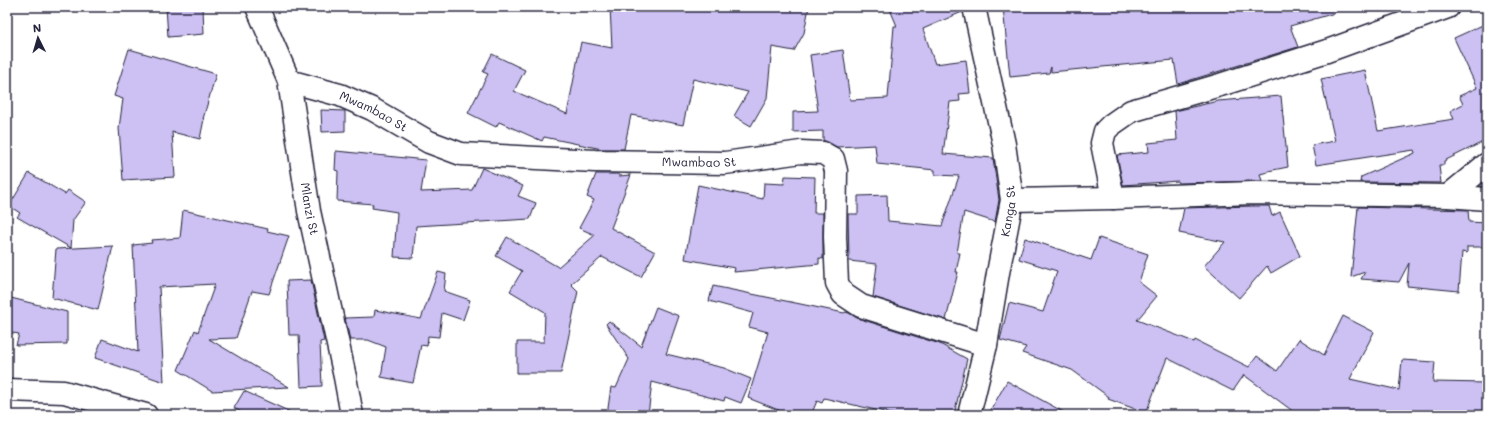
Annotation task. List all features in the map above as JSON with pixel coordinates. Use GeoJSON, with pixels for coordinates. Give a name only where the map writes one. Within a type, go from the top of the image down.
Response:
{"type":"FeatureCollection","features":[{"type":"Feature","properties":{"kind":"street","name":"Mlanzi St"},"geometry":{"type":"LineString","coordinates":[[257,7],[288,81],[309,211],[352,415]]}},
{"type":"Feature","properties":{"kind":"street","name":"Kanga St"},"geometry":{"type":"LineString","coordinates":[[969,415],[986,345],[1012,200],[1004,144],[974,7]]}},
{"type":"Feature","properties":{"kind":"street"},"geometry":{"type":"LineString","coordinates":[[1112,198],[1102,143],[1105,131],[1131,111],[1312,56],[1448,7]]}},
{"type":"Feature","properties":{"kind":"street","name":"Mwambao St"},"geometry":{"type":"LineString","coordinates":[[288,81],[340,95],[372,109],[429,142],[462,154],[595,161],[725,164],[801,152],[823,153],[833,159],[836,171],[836,283],[843,294],[861,306],[986,345]]}},
{"type":"Feature","properties":{"kind":"street"},"geometry":{"type":"LineString","coordinates":[[1448,196],[1487,164]]}},
{"type":"Feature","properties":{"kind":"street"},"geometry":{"type":"LineString","coordinates":[[1012,200],[1253,193],[1448,196],[1487,199]]}},
{"type":"Feature","properties":{"kind":"street"},"geometry":{"type":"LineString","coordinates":[[7,390],[64,392],[146,415]]}},
{"type":"Feature","properties":{"kind":"building"},"geometry":{"type":"Polygon","coordinates":[[[166,7],[203,7],[204,34],[168,37],[166,7]]]}},
{"type":"Feature","properties":{"kind":"building"},"geometry":{"type":"Polygon","coordinates":[[[610,7],[809,7],[804,33],[794,51],[772,47],[767,98],[751,126],[734,116],[748,92],[693,79],[683,125],[631,115],[624,149],[602,149],[544,137],[542,141],[499,122],[496,127],[468,113],[488,74],[483,72],[492,54],[525,70],[514,91],[567,114],[581,42],[612,48],[610,7]]]}},
{"type":"Feature","properties":{"kind":"building"},"geometry":{"type":"Polygon","coordinates":[[[889,7],[962,7],[962,12],[923,29],[935,64],[966,60],[970,93],[959,94],[960,101],[950,102],[943,154],[993,158],[999,200],[995,222],[964,212],[957,253],[960,253],[956,272],[958,272],[946,320],[873,297],[877,264],[849,261],[848,214],[858,214],[858,196],[887,195],[888,221],[942,226],[959,176],[935,175],[935,170],[877,164],[875,145],[837,147],[823,140],[823,131],[793,132],[793,112],[818,111],[810,55],[843,50],[850,100],[888,98],[894,26],[897,26],[889,7]]]}},
{"type":"Feature","properties":{"kind":"building"},"geometry":{"type":"Polygon","coordinates":[[[1003,7],[1334,7],[1335,13],[1290,26],[1298,47],[1178,84],[1174,60],[1051,72],[1051,67],[1049,73],[1010,77],[1003,7]]]}},
{"type":"Feature","properties":{"kind":"building"},"geometry":{"type":"Polygon","coordinates":[[[1487,23],[1487,140],[1444,161],[1444,165],[1439,165],[1441,183],[1360,182],[1361,177],[1415,153],[1414,150],[1316,165],[1312,145],[1335,141],[1321,79],[1365,70],[1378,131],[1454,119],[1450,111],[1463,104],[1459,96],[1477,88],[1454,38],[1487,23]]]}},
{"type":"Feature","properties":{"kind":"building"},"geometry":{"type":"Polygon","coordinates":[[[129,49],[216,74],[203,119],[200,139],[172,132],[175,177],[123,180],[119,128],[123,99],[114,96],[129,49]]]}},
{"type":"Feature","properties":{"kind":"building"},"geometry":{"type":"Polygon","coordinates":[[[1281,96],[1288,167],[1260,174],[1262,181],[1179,183],[1178,181],[1123,185],[1117,155],[1149,152],[1148,143],[1177,140],[1175,111],[1218,101],[1281,96]]]}},
{"type":"Feature","properties":{"kind":"building"},"geometry":{"type":"Polygon","coordinates":[[[321,110],[345,111],[345,131],[322,132],[321,110]]]}},
{"type":"Feature","properties":{"kind":"building"},"geometry":{"type":"Polygon","coordinates":[[[336,151],[426,160],[421,192],[472,190],[482,168],[523,186],[518,196],[536,203],[530,219],[416,226],[413,258],[394,257],[397,212],[372,208],[373,204],[337,201],[338,171],[335,170],[336,151]]]}},
{"type":"Feature","properties":{"kind":"building"},"geometry":{"type":"Polygon","coordinates":[[[29,173],[65,194],[68,190],[86,202],[73,220],[71,248],[17,217],[20,213],[9,206],[29,173]]]}},
{"type":"Feature","properties":{"kind":"building"},"geometry":{"type":"Polygon","coordinates":[[[596,174],[619,174],[619,176],[631,175],[611,228],[655,252],[641,277],[602,257],[571,284],[578,291],[561,373],[517,373],[517,342],[544,342],[545,312],[510,291],[522,271],[496,256],[507,237],[558,267],[595,235],[579,228],[594,200],[587,197],[596,174]]]}},
{"type":"Feature","properties":{"kind":"building"},"geometry":{"type":"Polygon","coordinates":[[[785,176],[815,177],[814,213],[823,213],[823,259],[819,258],[819,264],[734,272],[735,268],[685,259],[698,185],[763,199],[764,183],[784,184],[785,176]]]}},
{"type":"Feature","properties":{"kind":"building"},"geometry":{"type":"Polygon","coordinates":[[[1269,206],[1272,216],[1280,212],[1300,256],[1271,273],[1267,266],[1239,298],[1204,266],[1225,242],[1179,233],[1184,208],[1269,206]]]}},
{"type":"Feature","properties":{"kind":"building"},"geometry":{"type":"Polygon","coordinates":[[[1358,207],[1468,210],[1469,222],[1487,223],[1487,247],[1467,247],[1467,253],[1462,252],[1459,291],[1407,286],[1409,263],[1399,282],[1361,279],[1365,272],[1351,277],[1358,207]]]}},
{"type":"Feature","properties":{"kind":"building"},"geometry":{"type":"Polygon","coordinates":[[[183,210],[268,229],[267,231],[289,236],[269,294],[252,291],[236,338],[209,339],[289,387],[212,391],[178,370],[195,330],[198,332],[215,284],[159,287],[164,382],[95,358],[102,339],[138,352],[133,245],[152,243],[151,240],[180,238],[183,210]]]}},
{"type":"Feature","properties":{"kind":"building"},"geometry":{"type":"Polygon","coordinates":[[[1025,238],[1091,260],[1099,238],[1148,254],[1139,282],[1157,296],[1137,320],[1194,342],[1195,340],[1249,367],[1257,356],[1277,371],[1299,339],[1324,355],[1343,316],[1374,332],[1350,379],[1399,390],[1402,360],[1435,362],[1433,382],[1487,383],[1486,415],[1298,415],[1244,375],[1233,391],[1167,358],[1146,413],[1108,399],[1109,397],[1072,370],[1022,353],[1026,347],[1000,340],[1009,303],[1043,312],[1057,271],[1019,259],[1025,238]]]}},
{"type":"Feature","properties":{"kind":"building"},"geometry":{"type":"Polygon","coordinates":[[[113,246],[98,310],[52,298],[56,249],[113,246]]]}},
{"type":"Feature","properties":{"kind":"building"},"geometry":{"type":"Polygon","coordinates":[[[438,272],[446,274],[444,291],[470,300],[463,320],[442,313],[439,337],[428,336],[427,346],[421,345],[413,383],[381,377],[386,347],[368,340],[350,340],[345,318],[374,317],[375,310],[421,319],[438,272]]]}},
{"type":"Feature","properties":{"kind":"building"},"geometry":{"type":"Polygon","coordinates":[[[311,280],[324,341],[320,342],[322,386],[301,387],[299,335],[289,335],[287,281],[311,280]]]}},
{"type":"Feature","properties":{"kind":"building"},"geometry":{"type":"Polygon","coordinates":[[[713,286],[849,313],[857,318],[940,344],[967,359],[954,415],[897,415],[824,398],[822,403],[817,401],[811,415],[791,415],[748,398],[768,332],[749,327],[753,313],[709,301],[713,286]]]}},
{"type":"Feature","properties":{"kind":"building"},"geometry":{"type":"Polygon","coordinates":[[[7,297],[67,312],[67,344],[16,345],[19,334],[7,332],[7,297]]]}},
{"type":"Feature","properties":{"kind":"building"},"geometry":{"type":"Polygon","coordinates":[[[656,307],[679,316],[666,354],[724,368],[751,379],[741,403],[725,397],[724,401],[652,382],[648,415],[607,415],[611,387],[616,388],[629,359],[606,324],[609,321],[641,346],[656,307]]]}},
{"type":"Feature","properties":{"kind":"building"},"geometry":{"type":"Polygon","coordinates":[[[1007,381],[1069,415],[988,415],[1007,381]]]}},
{"type":"Feature","properties":{"kind":"building"},"geometry":{"type":"Polygon","coordinates":[[[244,391],[297,415],[246,415],[234,408],[244,391]]]}}]}
